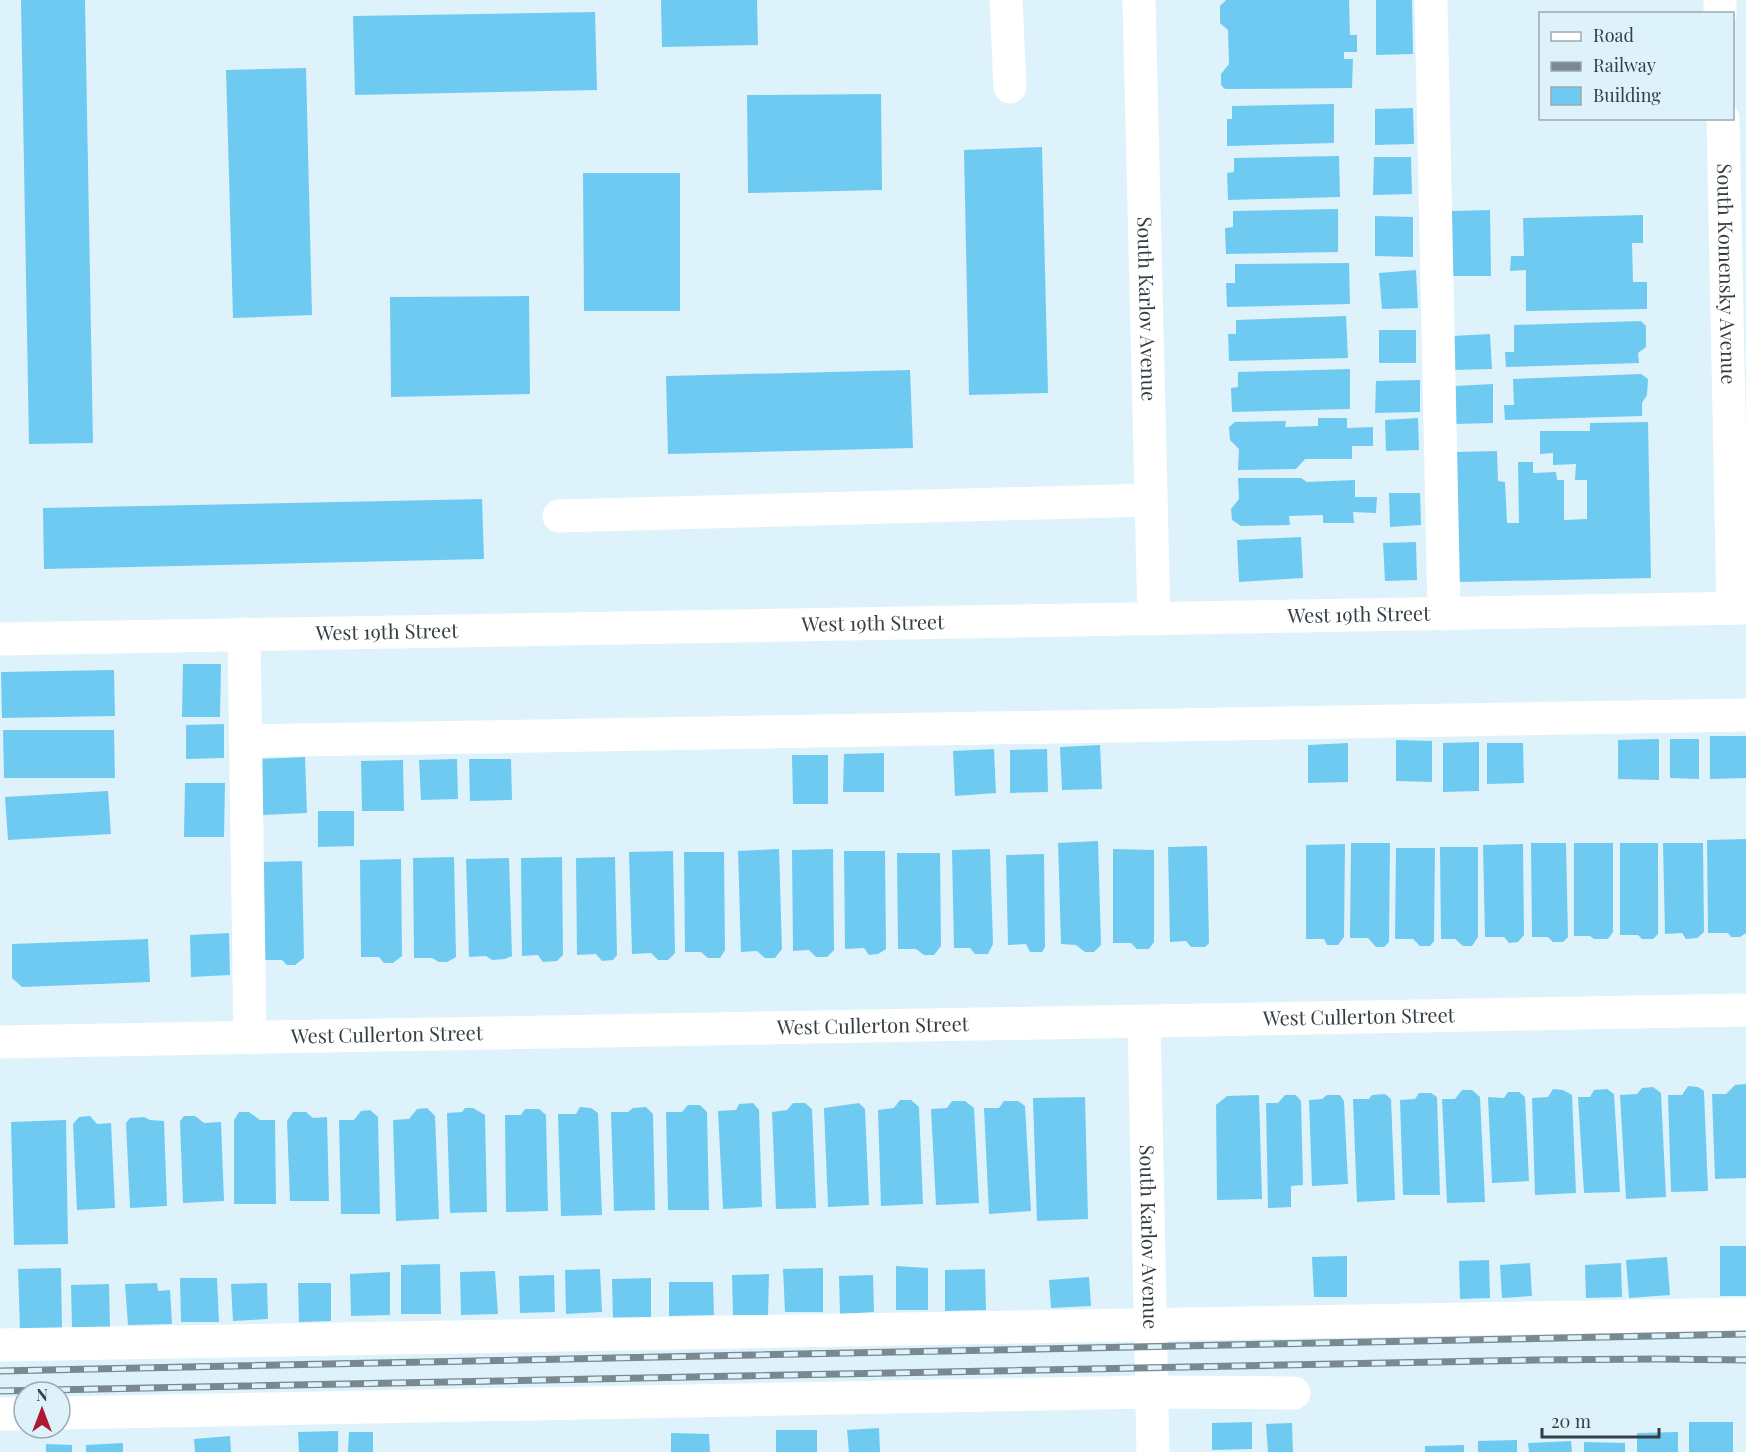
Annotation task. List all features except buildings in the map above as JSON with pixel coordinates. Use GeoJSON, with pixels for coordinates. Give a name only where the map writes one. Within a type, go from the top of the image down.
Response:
{"type":"FeatureCollection","features":[{"type":"Feature","properties":{"kind":"street"},"geometry":{"type":"LineString","coordinates":[[1006,0],[1010,87]]}},
{"type":"Feature","properties":{"kind":"street","name":"South Karlov Avenue"},"geometry":{"type":"LineString","coordinates":[[1139,0],[1154,619]]}},
{"type":"Feature","properties":{"kind":"street"},"geometry":{"type":"LineString","coordinates":[[1431,0],[1444,614]]}},
{"type":"Feature","properties":{"kind":"street","name":"South Komensky Avenue"},"geometry":{"type":"LineString","coordinates":[[1723,120],[1740,608]]}},
{"type":"Feature","properties":{"kind":"street"},"geometry":{"type":"LineString","coordinates":[[559,516],[1151,500]]}},
{"type":"Feature","properties":{"kind":"street","name":"West 19th Street"},"geometry":{"type":"LineString","coordinates":[[0,639],[1740,608]]}},
{"type":"Feature","properties":{"kind":"street"},"geometry":{"type":"LineString","coordinates":[[244,634],[250,1038]]}},
{"type":"Feature","properties":{"kind":"street"},"geometry":{"type":"LineString","coordinates":[[246,741],[1746,715]]}},
{"type":"Feature","properties":{"kind":"street","name":"West Cullerton Street"},"geometry":{"type":"LineString","coordinates":[[0,1042],[1746,1010]]}},
{"type":"Feature","properties":{"kind":"street","name":"South Karlov Avenue"},"geometry":{"type":"LineString","coordinates":[[1144,1021],[1153,1452]]}},
{"type":"Feature","properties":{"kind":"street"},"geometry":{"type":"LineString","coordinates":[[0,1345],[1746,1314]]}},
{"type":"Feature","properties":{"kind":"street"},"geometry":{"type":"LineString","coordinates":[[72,1413],[1152,1392],[1294,1392]]}},
{"type":"Feature","properties":{"kind":"railway"},"geometry":{"type":"LineString","coordinates":[[0,1371],[1746,1334]]}},
{"type":"Feature","properties":{"kind":"railway"},"geometry":{"type":"LineString","coordinates":[[0,1391],[1535,1360],[1746,1360]]}}]}
